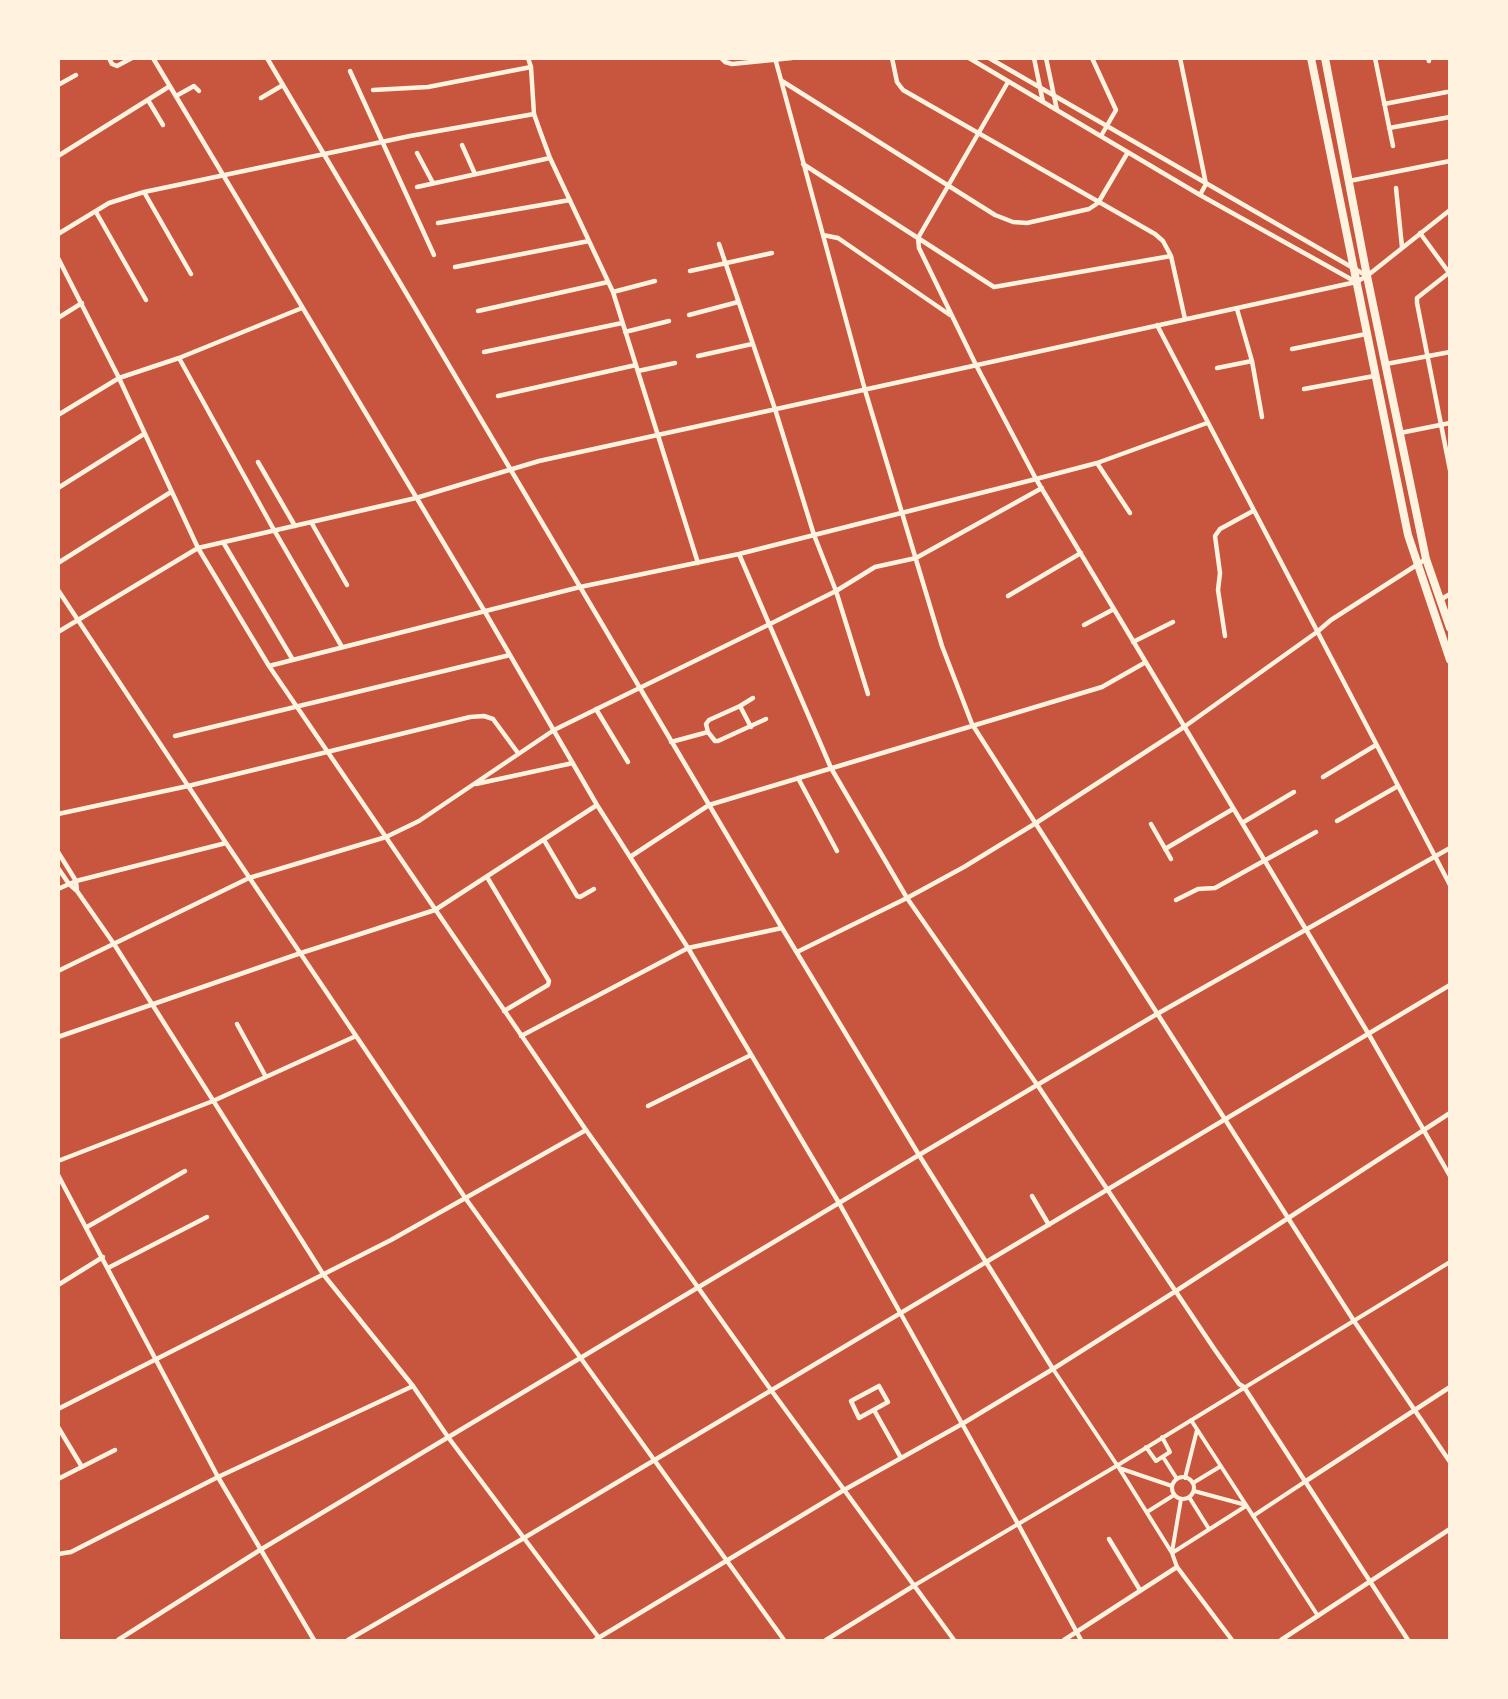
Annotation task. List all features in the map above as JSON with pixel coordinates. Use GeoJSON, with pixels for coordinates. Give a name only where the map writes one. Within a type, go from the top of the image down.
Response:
{"type":"FeatureCollection","features":[{"type":"Feature","properties":{"kind":"main road"},"geometry":{"type":"LineString","coordinates":[[1311,58],[1408,535],[1449,660]]}},
{"type":"Feature","properties":{"kind":"main road"},"geometry":{"type":"LineString","coordinates":[[1325,58],[1367,276],[1426,559],[1449,628]]}},
{"type":"Feature","properties":{"kind":"street"},"geometry":{"type":"LineString","coordinates":[[109,58],[112,64],[117,66],[132,58]]}},
{"type":"Feature","properties":{"kind":"street"},"geometry":{"type":"LineString","coordinates":[[153,58],[510,655],[597,805],[688,948],[839,1203],[1081,1641]]}},
{"type":"Feature","properties":{"kind":"street"},"geometry":{"type":"LineString","coordinates":[[267,58],[671,742],[919,1155],[1053,1369],[1147,1512],[1172,1552],[1177,1567],[1232,1641]]}},
{"type":"Feature","properties":{"kind":"street"},"geometry":{"type":"LineString","coordinates":[[528,58],[531,67],[534,114],[550,158],[612,292],[698,563]]}},
{"type":"Feature","properties":{"kind":"street"},"geometry":{"type":"LineString","coordinates":[[723,60],[732,64],[792,58]]}},
{"type":"Feature","properties":{"kind":"street"},"geometry":{"type":"LineString","coordinates":[[892,58],[900,88],[1155,234],[1171,256],[1185,319]]}},
{"type":"Feature","properties":{"kind":"street"},"geometry":{"type":"LineString","coordinates":[[969,58],[1200,195],[1356,282]]}},
{"type":"Feature","properties":{"kind":"street"},"geometry":{"type":"LineString","coordinates":[[989,58],[1367,276]]}},
{"type":"Feature","properties":{"kind":"street"},"geometry":{"type":"LineString","coordinates":[[1034,58],[1043,102]]}},
{"type":"Feature","properties":{"kind":"street"},"geometry":{"type":"LineString","coordinates":[[1046,58],[1057,110]]}},
{"type":"Feature","properties":{"kind":"street"},"geometry":{"type":"LineString","coordinates":[[1092,58],[1116,110],[1101,136]]}},
{"type":"Feature","properties":{"kind":"street"},"geometry":{"type":"LineString","coordinates":[[1180,58],[1206,184],[1200,195]]}},
{"type":"Feature","properties":{"kind":"street"},"geometry":{"type":"LineString","coordinates":[[1375,58],[1393,146]]}},
{"type":"Feature","properties":{"kind":"street"},"geometry":{"type":"LineString","coordinates":[[775,60],[865,390],[942,646],[972,724],[1354,1321],[1449,1462]]}},
{"type":"Feature","properties":{"kind":"street"},"geometry":{"type":"LineString","coordinates":[[373,90],[428,87],[531,67]]}},
{"type":"Feature","properties":{"kind":"street"},"geometry":{"type":"LineString","coordinates":[[350,71],[434,255]]}},
{"type":"Feature","properties":{"kind":"street"},"geometry":{"type":"LineString","coordinates":[[58,85],[76,75]]}},
{"type":"Feature","properties":{"kind":"street"},"geometry":{"type":"LineString","coordinates":[[782,81],[995,215],[1017,223],[1081,213],[1098,202],[1128,152]]}},
{"type":"Feature","properties":{"kind":"street"},"geometry":{"type":"LineString","coordinates":[[1008,82],[918,238],[919,248],[976,365],[1036,479],[1307,930],[1449,1176]]}},
{"type":"Feature","properties":{"kind":"street"},"geometry":{"type":"LineString","coordinates":[[261,98],[282,85]]}},
{"type":"Feature","properties":{"kind":"street"},"geometry":{"type":"LineString","coordinates":[[58,156],[170,86]]}},
{"type":"Feature","properties":{"kind":"street"},"geometry":{"type":"LineString","coordinates":[[176,96],[194,86],[199,91]]}},
{"type":"Feature","properties":{"kind":"street"},"geometry":{"type":"LineString","coordinates":[[1384,104],[1447,92]]}},
{"type":"Feature","properties":{"kind":"street"},"geometry":{"type":"LineString","coordinates":[[148,100],[163,125]]}},
{"type":"Feature","properties":{"kind":"street"},"geometry":{"type":"LineString","coordinates":[[58,234],[109,203],[144,192],[383,142],[534,114]]}},
{"type":"Feature","properties":{"kind":"street"},"geometry":{"type":"LineString","coordinates":[[1389,128],[1449,117]]}},
{"type":"Feature","properties":{"kind":"street"},"geometry":{"type":"LineString","coordinates":[[462,145],[475,174]]}},
{"type":"Feature","properties":{"kind":"street"},"geometry":{"type":"LineString","coordinates":[[417,153],[433,183]]}},
{"type":"Feature","properties":{"kind":"street"},"geometry":{"type":"LineString","coordinates":[[417,187],[550,158]]}},
{"type":"Feature","properties":{"kind":"street"},"geometry":{"type":"LineString","coordinates":[[1349,182],[1449,161]]}},
{"type":"Feature","properties":{"kind":"street"},"geometry":{"type":"LineString","coordinates":[[803,164],[996,288],[1171,256]]}},
{"type":"Feature","properties":{"kind":"street"},"geometry":{"type":"LineString","coordinates":[[1395,188],[1402,248]]}},
{"type":"Feature","properties":{"kind":"street"},"geometry":{"type":"LineString","coordinates":[[144,192],[191,274]]}},
{"type":"Feature","properties":{"kind":"street"},"geometry":{"type":"LineString","coordinates":[[438,223],[570,200]]}},
{"type":"Feature","properties":{"kind":"street"},"geometry":{"type":"LineString","coordinates":[[58,632],[198,548],[416,498],[510,469],[658,435],[1356,282],[1367,276],[1449,210]]}},
{"type":"Feature","properties":{"kind":"street"},"geometry":{"type":"LineString","coordinates":[[96,212],[146,300]]}},
{"type":"Feature","properties":{"kind":"street"},"geometry":{"type":"LineString","coordinates":[[1420,233],[1449,273],[1417,298],[1426,357],[1449,470]]}},
{"type":"Feature","properties":{"kind":"street"},"geometry":{"type":"LineString","coordinates":[[823,235],[838,238],[952,317]]}},
{"type":"Feature","properties":{"kind":"street"},"geometry":{"type":"LineString","coordinates":[[455,267],[589,241]]}},
{"type":"Feature","properties":{"kind":"street"},"geometry":{"type":"LineString","coordinates":[[719,244],[775,409],[814,535],[836,591],[868,694]]}},
{"type":"Feature","properties":{"kind":"street"},"geometry":{"type":"LineString","coordinates":[[690,271],[772,253]]}},
{"type":"Feature","properties":{"kind":"street"},"geometry":{"type":"LineString","coordinates":[[58,258],[119,378],[198,548],[269,666],[586,1130],[771,1390],[954,1641]]}},
{"type":"Feature","properties":{"kind":"street"},"geometry":{"type":"LineString","coordinates":[[612,292],[655,281]]}},
{"type":"Feature","properties":{"kind":"street"},"geometry":{"type":"LineString","coordinates":[[477,311],[608,282]]}},
{"type":"Feature","properties":{"kind":"street"},"geometry":{"type":"LineString","coordinates":[[689,315],[738,302]]}},
{"type":"Feature","properties":{"kind":"street"},"geometry":{"type":"LineString","coordinates":[[58,318],[82,303]]}},
{"type":"Feature","properties":{"kind":"street"},"geometry":{"type":"LineString","coordinates":[[58,415],[119,378],[178,358],[302,308]]}},
{"type":"Feature","properties":{"kind":"street"},"geometry":{"type":"LineString","coordinates":[[1238,309],[1252,361],[1262,417]]}},
{"type":"Feature","properties":{"kind":"street"},"geometry":{"type":"LineString","coordinates":[[625,332],[669,321]]}},
{"type":"Feature","properties":{"kind":"street"},"geometry":{"type":"LineString","coordinates":[[484,352],[622,322]]}},
{"type":"Feature","properties":{"kind":"street"},"geometry":{"type":"LineString","coordinates":[[1157,325],[1449,885]]}},
{"type":"Feature","properties":{"kind":"street"},"geometry":{"type":"LineString","coordinates":[[1292,349],[1366,334]]}},
{"type":"Feature","properties":{"kind":"street"},"geometry":{"type":"LineString","coordinates":[[698,356],[752,344]]}},
{"type":"Feature","properties":{"kind":"street"},"geometry":{"type":"LineString","coordinates":[[1386,364],[1449,352]]}},
{"type":"Feature","properties":{"kind":"street"},"geometry":{"type":"LineString","coordinates":[[178,358],[342,647]]}},
{"type":"Feature","properties":{"kind":"street"},"geometry":{"type":"LineString","coordinates":[[1217,368],[1252,361]]}},
{"type":"Feature","properties":{"kind":"street"},"geometry":{"type":"LineString","coordinates":[[638,372],[675,363]]}},
{"type":"Feature","properties":{"kind":"street"},"geometry":{"type":"LineString","coordinates":[[498,396],[636,365]]}},
{"type":"Feature","properties":{"kind":"street"},"geometry":{"type":"LineString","coordinates":[[1304,388],[1374,376]]}},
{"type":"Feature","properties":{"kind":"street"},"geometry":{"type":"LineString","coordinates":[[269,666],[580,588],[739,554],[1036,479],[1097,463],[1208,423]]}},
{"type":"Feature","properties":{"kind":"street"},"geometry":{"type":"LineString","coordinates":[[1400,433],[1449,423]]}},
{"type":"Feature","properties":{"kind":"street"},"geometry":{"type":"LineString","coordinates":[[58,488],[144,434]]}},
{"type":"Feature","properties":{"kind":"street"},"geometry":{"type":"LineString","coordinates":[[258,462],[295,526]]}},
{"type":"Feature","properties":{"kind":"street"},"geometry":{"type":"LineString","coordinates":[[1097,463],[1130,513]]}},
{"type":"Feature","properties":{"kind":"street"},"geometry":{"type":"LineString","coordinates":[[58,971],[249,878],[386,837],[419,821],[554,730],[836,591],[875,567],[916,558],[1042,489]]}},
{"type":"Feature","properties":{"kind":"street"},"geometry":{"type":"LineString","coordinates":[[58,563],[171,492]]}},
{"type":"Feature","properties":{"kind":"street"},"geometry":{"type":"LineString","coordinates":[[1225,636],[1218,590],[1220,573],[1215,536],[1220,530],[1253,511]]}},
{"type":"Feature","properties":{"kind":"street"},"geometry":{"type":"LineString","coordinates":[[311,522],[347,585]]}},
{"type":"Feature","properties":{"kind":"street"},"geometry":{"type":"LineString","coordinates":[[223,542],[293,660]]}},
{"type":"Feature","properties":{"kind":"street"},"geometry":{"type":"LineString","coordinates":[[1008,596],[1081,553]]}},
{"type":"Feature","properties":{"kind":"street"},"geometry":{"type":"LineString","coordinates":[[739,554],[831,768],[907,898],[1038,1086],[1239,1384],[1244,1388],[1408,1641]]}},
{"type":"Feature","properties":{"kind":"street"},"geometry":{"type":"LineString","coordinates":[[797,952],[907,898],[1036,824],[1184,727],[1331,620],[1426,559]]}},
{"type":"Feature","properties":{"kind":"street"},"geometry":{"type":"LineString","coordinates":[[58,590],[466,1199],[784,1641]]}},
{"type":"Feature","properties":{"kind":"street"},"geometry":{"type":"LineString","coordinates":[[1440,600],[1449,594]]}},
{"type":"Feature","properties":{"kind":"street"},"geometry":{"type":"LineString","coordinates":[[1084,625],[1114,609]]}},
{"type":"Feature","properties":{"kind":"street"},"geometry":{"type":"LineString","coordinates":[[1133,642],[1173,622]]}},
{"type":"Feature","properties":{"kind":"street"},"geometry":{"type":"LineString","coordinates":[[175,736],[510,655]]}},
{"type":"Feature","properties":{"kind":"street"},"geometry":{"type":"LineString","coordinates":[[630,857],[709,805],[972,724],[1102,687],[1146,662]]}},
{"type":"Feature","properties":{"kind":"street"},"geometry":{"type":"LineString","coordinates":[[753,698],[709,720],[706,724],[708,732],[715,741],[718,741],[766,719]]}},
{"type":"Feature","properties":{"kind":"street"},"geometry":{"type":"LineString","coordinates":[[740,706],[751,727]]}},
{"type":"Feature","properties":{"kind":"street"},"geometry":{"type":"LineString","coordinates":[[596,709],[628,762]]}},
{"type":"Feature","properties":{"kind":"street"},"geometry":{"type":"LineString","coordinates":[[58,814],[188,786],[470,717],[484,716],[493,719],[518,753]]}},
{"type":"Feature","properties":{"kind":"street"},"geometry":{"type":"LineString","coordinates":[[671,742],[708,732]]}},
{"type":"Feature","properties":{"kind":"street"},"geometry":{"type":"LineString","coordinates":[[1323,777],[1376,745]]}},
{"type":"Feature","properties":{"kind":"street"},"geometry":{"type":"LineString","coordinates":[[473,784],[573,764]]}},
{"type":"Feature","properties":{"kind":"street"},"geometry":{"type":"LineString","coordinates":[[798,778],[837,851]]}},
{"type":"Feature","properties":{"kind":"street"},"geometry":{"type":"LineString","coordinates":[[1336,821],[1398,786]]}},
{"type":"Feature","properties":{"kind":"street"},"geometry":{"type":"LineString","coordinates":[[1242,823],[1294,792]]}},
{"type":"Feature","properties":{"kind":"street"},"geometry":{"type":"LineString","coordinates":[[58,1038],[301,953],[435,910],[597,805]]}},
{"type":"Feature","properties":{"kind":"street"},"geometry":{"type":"LineString","coordinates":[[1165,849],[1233,809]]}},
{"type":"Feature","properties":{"kind":"street"},"geometry":{"type":"LineString","coordinates":[[1150,824],[1171,859]]}},
{"type":"Feature","properties":{"kind":"street"},"geometry":{"type":"LineString","coordinates":[[1176,900],[1198,889],[1215,888],[1316,832]]}},
{"type":"Feature","properties":{"kind":"street"},"geometry":{"type":"LineString","coordinates":[[544,840],[577,896],[580,897],[594,889]]}},
{"type":"Feature","properties":{"kind":"street"},"geometry":{"type":"LineString","coordinates":[[58,889],[76,881],[226,843]]}},
{"type":"Feature","properties":{"kind":"street"},"geometry":{"type":"LineString","coordinates":[[118,1641],[260,1550],[919,1155],[1157,1014],[1449,848]]}},
{"type":"Feature","properties":{"kind":"street"},"geometry":{"type":"LineString","coordinates":[[58,852],[76,881],[77,891]]}},
{"type":"Feature","properties":{"kind":"street"},"geometry":{"type":"LineString","coordinates":[[58,868],[114,944],[323,1274],[413,1386],[598,1640],[726,1560],[844,1490],[963,1424],[1053,1369],[1176,1292],[1449,1113]]}},
{"type":"Feature","properties":{"kind":"street"},"geometry":{"type":"LineString","coordinates":[[487,877],[549,981],[546,986],[504,1011]]}},
{"type":"Feature","properties":{"kind":"street"},"geometry":{"type":"LineString","coordinates":[[521,1035],[688,948],[782,928]]}},
{"type":"Feature","properties":{"kind":"street"},"geometry":{"type":"LineString","coordinates":[[348,1641],[1109,1190],[1449,985]]}},
{"type":"Feature","properties":{"kind":"street"},"geometry":{"type":"LineString","coordinates":[[237,1024],[266,1077]]}},
{"type":"Feature","properties":{"kind":"street"},"geometry":{"type":"LineString","coordinates":[[58,1161],[213,1101],[356,1036]]}},
{"type":"Feature","properties":{"kind":"street"},"geometry":{"type":"LineString","coordinates":[[648,1106],[751,1055]]}},
{"type":"Feature","properties":{"kind":"street"},"geometry":{"type":"LineString","coordinates":[[58,1409],[391,1240],[586,1130]]}},
{"type":"Feature","properties":{"kind":"street"},"geometry":{"type":"LineString","coordinates":[[87,1227],[185,1171]]}},
{"type":"Feature","properties":{"kind":"street"},"geometry":{"type":"LineString","coordinates":[[58,1175],[158,1359],[218,1477],[314,1641]]}},
{"type":"Feature","properties":{"kind":"street"},"geometry":{"type":"LineString","coordinates":[[1032,1196],[1049,1225]]}},
{"type":"Feature","properties":{"kind":"street"},"geometry":{"type":"LineString","coordinates":[[108,1268],[207,1217]]}},
{"type":"Feature","properties":{"kind":"street"},"geometry":{"type":"LineString","coordinates":[[58,1285],[103,1257]]}},
{"type":"Feature","properties":{"kind":"street"},"geometry":{"type":"LineString","coordinates":[[826,1641],[1118,1466],[1449,1262]]}},
{"type":"Feature","properties":{"kind":"street"},"geometry":{"type":"LineString","coordinates":[[58,1554],[71,1552],[218,1477],[413,1386]]}},
{"type":"Feature","properties":{"kind":"street"},"geometry":{"type":"LineString","coordinates":[[879,1386],[888,1402],[874,1410],[860,1418],[851,1401],[879,1386]]}},
{"type":"Feature","properties":{"kind":"street"},"geometry":{"type":"LineString","coordinates":[[1253,1516],[1449,1387]]}},
{"type":"Feature","properties":{"kind":"street"},"geometry":{"type":"LineString","coordinates":[[874,1410],[901,1458]]}},
{"type":"Feature","properties":{"kind":"street"},"geometry":{"type":"LineString","coordinates":[[1191,1420],[1318,1616]]}},
{"type":"Feature","properties":{"kind":"street"},"geometry":{"type":"LineString","coordinates":[[58,1426],[82,1467]]}},
{"type":"Feature","properties":{"kind":"street"},"geometry":{"type":"LineString","coordinates":[[1185,1478],[1197,1429]]}},
{"type":"Feature","properties":{"kind":"street"},"geometry":{"type":"LineString","coordinates":[[1146,1447],[1156,1461],[1170,1452],[1162,1437]]}},
{"type":"Feature","properties":{"kind":"street"},"geometry":{"type":"LineString","coordinates":[[58,1479],[115,1449]]}},
{"type":"Feature","properties":{"kind":"street"},"geometry":{"type":"LineString","coordinates":[[1163,1456],[1177,1479]]}},
{"type":"Feature","properties":{"kind":"street"},"geometry":{"type":"LineString","coordinates":[[1118,1466],[1172,1486]]}},
{"type":"Feature","properties":{"kind":"street"},"geometry":{"type":"LineString","coordinates":[[1193,1483],[1221,1466]]}},
{"type":"Feature","properties":{"kind":"street"},"geometry":{"type":"LineString","coordinates":[[1185,1478],[1193,1483],[1194,1491],[1189,1497],[1181,1499],[1174,1495],[1172,1486],[1177,1479],[1185,1478]]}},
{"type":"Feature","properties":{"kind":"street"},"geometry":{"type":"LineString","coordinates":[[1194,1491],[1246,1506]]}},
{"type":"Feature","properties":{"kind":"street"},"geometry":{"type":"LineString","coordinates":[[1147,1512],[1174,1495]]}},
{"type":"Feature","properties":{"kind":"street"},"geometry":{"type":"LineString","coordinates":[[1189,1497],[1209,1529]]}},
{"type":"Feature","properties":{"kind":"street"},"geometry":{"type":"LineString","coordinates":[[1172,1552],[1181,1499]]}},
{"type":"Feature","properties":{"kind":"street"},"geometry":{"type":"LineString","coordinates":[[1172,1552],[1246,1506]]}},
{"type":"Feature","properties":{"kind":"street"},"geometry":{"type":"LineString","coordinates":[[1281,1641],[1449,1529]]}},
{"type":"Feature","properties":{"kind":"street"},"geometry":{"type":"LineString","coordinates":[[1109,1539],[1140,1590]]}},
{"type":"Feature","properties":{"kind":"street"},"geometry":{"type":"LineString","coordinates":[[1064,1641],[1177,1567]]}}]}
